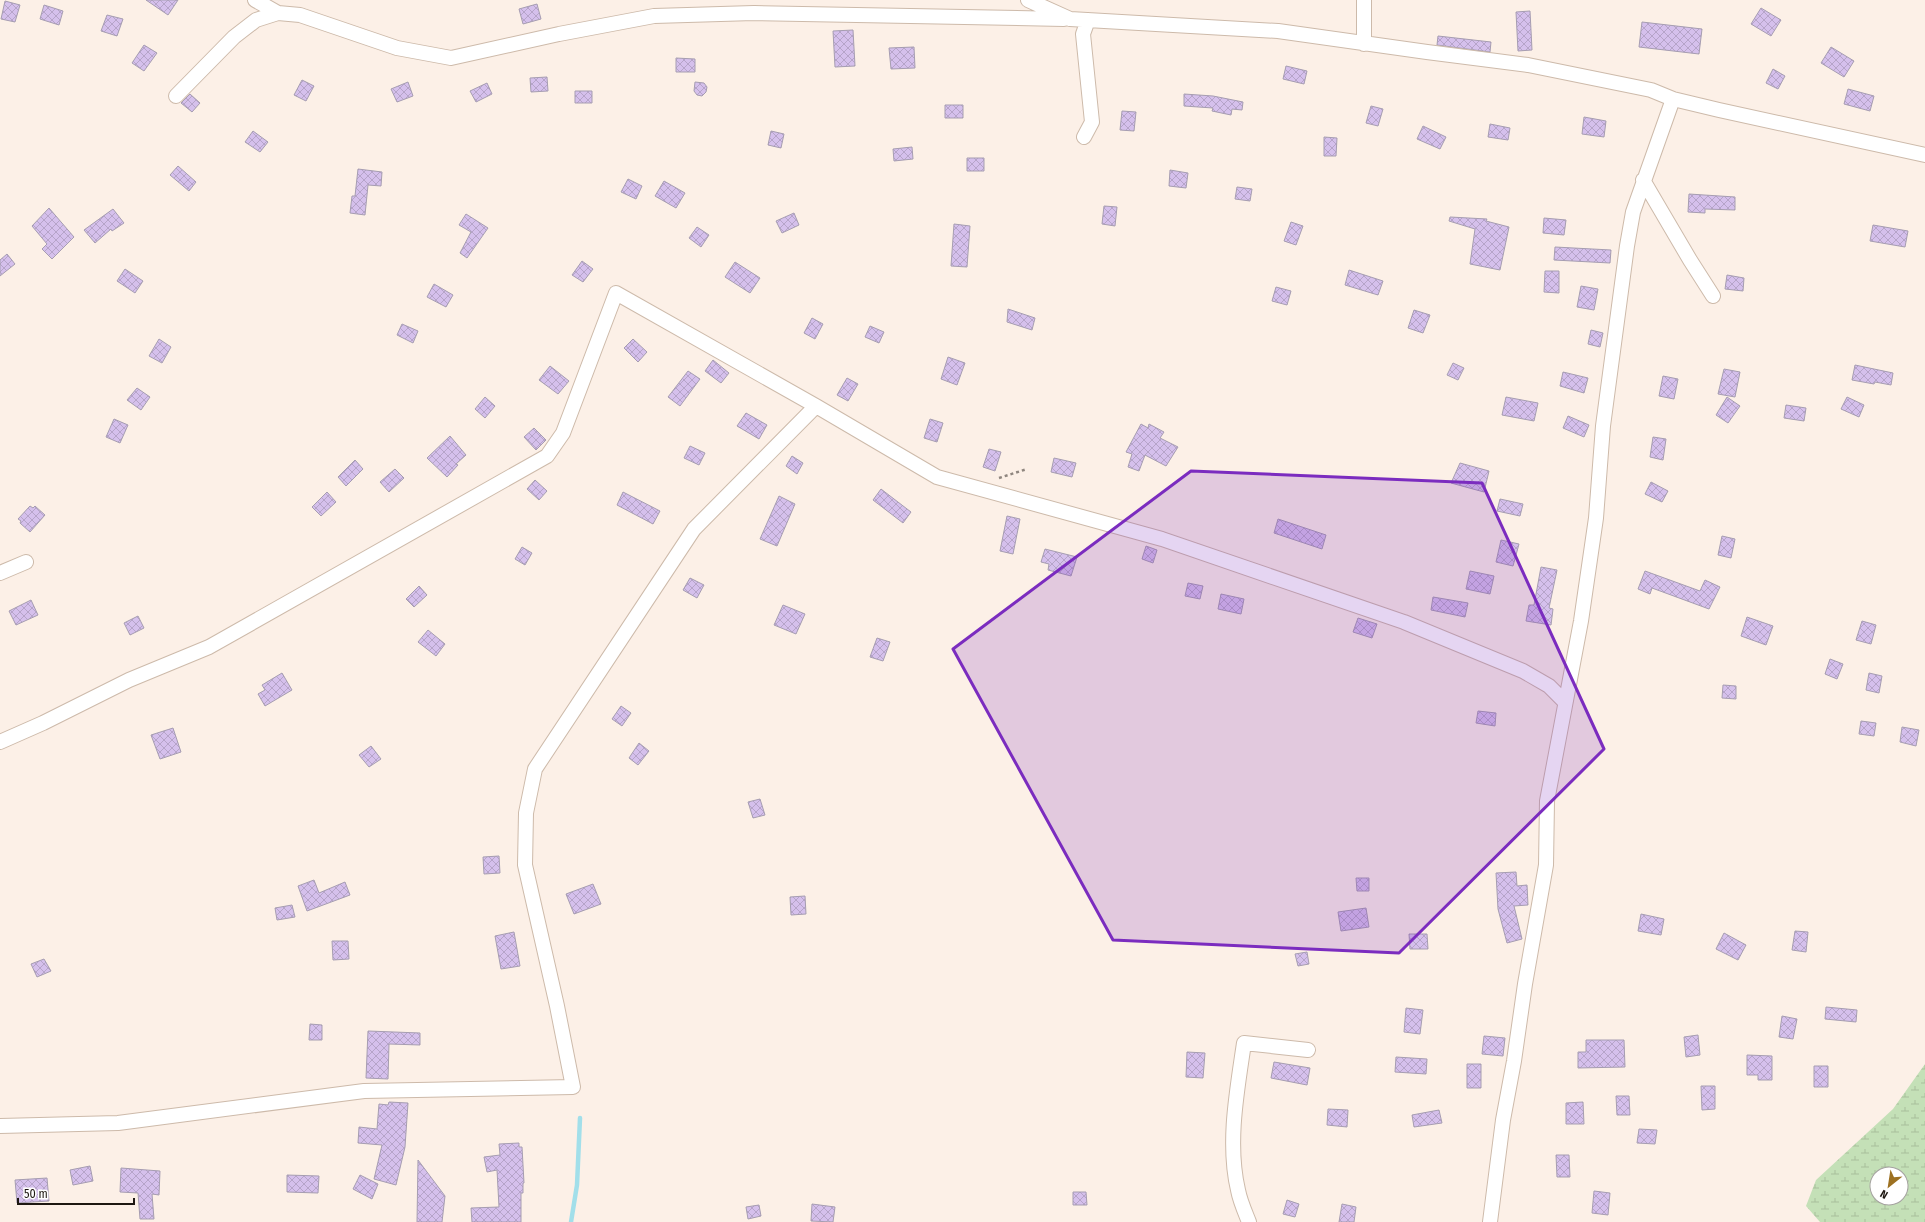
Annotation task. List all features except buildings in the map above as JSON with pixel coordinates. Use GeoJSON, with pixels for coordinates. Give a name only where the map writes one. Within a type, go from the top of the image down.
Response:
{"type":"FeatureCollection","features":[{"type":"Feature","properties":{"kind":"street"},"geometry":{"type":"LineString","coordinates":[[255,0],[278,13]]}},
{"type":"Feature","properties":{"kind":"street"},"geometry":{"type":"LineString","coordinates":[[1028,0],[1070,19]]}},
{"type":"Feature","properties":{"kind":"street"},"geometry":{"type":"LineString","coordinates":[[1364,0],[1364,44]]}},
{"type":"Feature","properties":{"kind":"street"},"geometry":{"type":"LineString","coordinates":[[176,96],[234,37],[256,20],[278,13],[300,15],[397,48],[451,58],[559,34],[654,16],[754,12],[1070,19],[1278,31],[1364,44],[1528,65],[1651,90],[1673,99],[1788,126],[1925,155]]}},
{"type":"Feature","properties":{"kind":"street"},"geometry":{"type":"LineString","coordinates":[[1084,137],[1092,122],[1083,34],[1088,20]]}},
{"type":"Feature","properties":{"kind":"street"},"geometry":{"type":"LineString","coordinates":[[1490,1222],[1503,1120],[1546,866],[1547,801],[1581,621],[1596,518],[1603,426],[1626,253],[1633,212],[1643,180],[1673,99]]}},
{"type":"Feature","properties":{"kind":"street"},"geometry":{"type":"LineString","coordinates":[[1643,180],[1713,296]]}},
{"type":"Feature","properties":{"kind":"street"},"geometry":{"type":"LineString","coordinates":[[0,742],[42,724],[128,680],[209,647],[547,456],[562,433],[616,293],[816,406],[937,477],[1162,539],[1404,622],[1523,671],[1549,686],[1565,702]]}},
{"type":"Feature","properties":{"kind":"street"},"geometry":{"type":"LineString","coordinates":[[0,1126],[118,1123],[364,1091],[573,1087],[525,865],[526,813],[535,769],[694,529],[816,406]]}},
{"type":"Feature","properties":{"kind":"street"},"geometry":{"type":"LineString","coordinates":[[0,573],[26,562]]}},
{"type":"Feature","properties":{"kind":"street"},"geometry":{"type":"LineString","coordinates":[[1249,1222],[1238,1190],[1234,1152],[1234,1112],[1244,1044],[1308,1050]]}},
{"type":"Feature","properties":{"kind":"highlighted area"},"geometry":{"type":"Polygon","coordinates":[[[1191,471],[1482,483],[1604,749],[1399,953],[1113,940],[953,649],[1191,471]]]}},
{"type":"Feature","properties":{"kind":"green space"},"geometry":{"type":"Polygon","coordinates":[[[1925,1064],[1925,1222],[1820,1222],[1806,1206],[1816,1180],[1893,1109],[1925,1064]]]}},
{"type":"Feature","properties":{"kind":"waterway"},"geometry":{"type":"LineString","coordinates":[[571,1222],[577,1185],[580,1118]]}}]}
